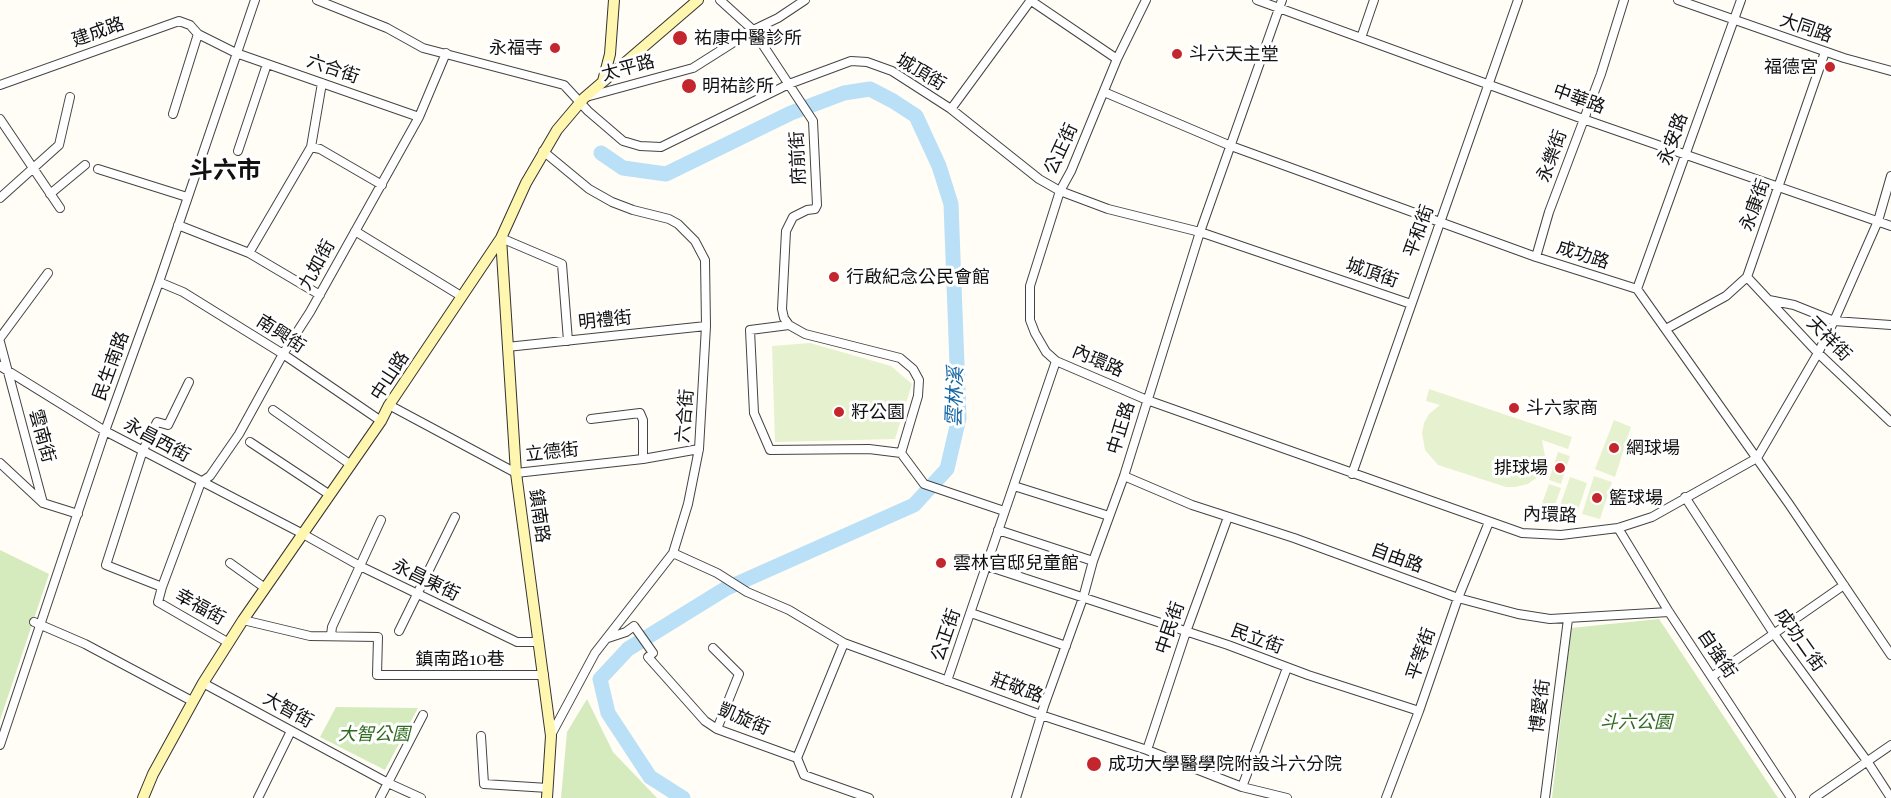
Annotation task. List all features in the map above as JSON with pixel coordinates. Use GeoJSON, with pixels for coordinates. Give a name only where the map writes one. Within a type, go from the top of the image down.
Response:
{"type":"FeatureCollection","features":[{"type":"Feature","properties":{"kind":"street","name":"民生南路"},"geometry":{"type":"LineString","coordinates":[[0,745],[37,624],[78,514],[255,0]]}},
{"type":"Feature","properties":{"kind":"street","name":"城頂街"},"geometry":{"type":"LineString","coordinates":[[318,0],[387,28],[423,48],[564,85],[623,141],[640,146],[661,147],[789,84],[851,61],[867,62],[892,71],[951,109],[1039,179],[1060,191],[1108,209],[1200,232],[1411,304]]}},
{"type":"Feature","properties":{"kind":"street"},"geometry":{"type":"LineString","coordinates":[[603,82],[610,54],[614,0]]}},
{"type":"Feature","properties":{"kind":"street","name":"中山路"},"geometry":{"type":"LineString","coordinates":[[143,798],[192,700],[243,620],[381,421],[389,405],[501,238],[543,151],[557,130],[582,100],[698,0]]}},
{"type":"Feature","properties":{"kind":"street","name":"府前街"},"geometry":{"type":"LineString","coordinates":[[720,0],[753,30],[813,121],[817,205],[815,209],[793,217],[786,231],[782,309],[789,325]]}},
{"type":"Feature","properties":{"kind":"street","name":"太平路"},"geometry":{"type":"LineString","coordinates":[[582,100],[693,68],[805,0]]}},
{"type":"Feature","properties":{"kind":"street"},"geometry":{"type":"LineString","coordinates":[[951,109],[1030,0],[1117,59]]}},
{"type":"Feature","properties":{"kind":"street","name":"公正街"},"geometry":{"type":"LineString","coordinates":[[1030,320],[1030,286],[1060,191],[1071,171],[1117,59],[1146,0]]}},
{"type":"Feature","properties":{"kind":"street","name":"中華路"},"geometry":{"type":"LineString","coordinates":[[1257,0],[1281,4],[1361,38],[1583,119],[1891,226]]}},
{"type":"Feature","properties":{"kind":"street"},"geometry":{"type":"LineString","coordinates":[[1361,38],[1374,0]]}},
{"type":"Feature","properties":{"kind":"street","name":"平和街"},"geometry":{"type":"LineString","coordinates":[[1352,474],[1518,0]]}},
{"type":"Feature","properties":{"kind":"street","name":"永樂街"},"geometry":{"type":"LineString","coordinates":[[1536,257],[1549,212],[1601,74],[1624,0]]}},
{"type":"Feature","properties":{"kind":"street","name":"大同路"},"geometry":{"type":"LineString","coordinates":[[1678,0],[1825,52],[1891,71]]}},
{"type":"Feature","properties":{"kind":"street","name":"永安路"},"geometry":{"type":"LineString","coordinates":[[1637,290],[1741,0]]}},
{"type":"Feature","properties":{"kind":"street","name":"中正路"},"geometry":{"type":"LineString","coordinates":[[1016,798],[1041,715],[1124,476],[1200,232],[1281,4]]}},
{"type":"Feature","properties":{"kind":"street","name":"建成路"},"geometry":{"type":"LineString","coordinates":[[0,85],[179,21],[190,25],[198,34],[236,53]]}},
{"type":"Feature","properties":{"kind":"street"},"geometry":{"type":"LineString","coordinates":[[173,114],[198,34]]}},
{"type":"Feature","properties":{"kind":"street","name":"永康街"},"geometry":{"type":"LineString","coordinates":[[1666,329],[1726,296],[1747,277],[1825,52]]}},
{"type":"Feature","properties":{"kind":"street","name":"六合街"},"geometry":{"type":"LineString","coordinates":[[236,53],[418,117]]}},
{"type":"Feature","properties":{"kind":"street","name":"九如街"},"geometry":{"type":"LineString","coordinates":[[201,482],[210,476],[239,434],[283,354],[320,295],[418,117],[446,53]]}},
{"type":"Feature","properties":{"kind":"street"},"geometry":{"type":"LineString","coordinates":[[238,151],[267,64]]}},
{"type":"Feature","properties":{"kind":"street"},"geometry":{"type":"LineString","coordinates":[[249,253],[311,147],[322,83]]}},
{"type":"Feature","properties":{"kind":"street","name":"成功路"},"geometry":{"type":"LineString","coordinates":[[1104,92],[1231,146],[1536,257],[1637,290]]}},
{"type":"Feature","properties":{"kind":"street"},"geometry":{"type":"LineString","coordinates":[[0,198],[59,145],[70,97]]}},
{"type":"Feature","properties":{"kind":"street"},"geometry":{"type":"LineString","coordinates":[[0,119],[60,208]]}},
{"type":"Feature","properties":{"kind":"street"},"geometry":{"type":"LineString","coordinates":[[311,147],[320,149],[382,185]]}},
{"type":"Feature","properties":{"kind":"street","name":"六合街"},"geometry":{"type":"LineString","coordinates":[[543,151],[589,189],[633,210],[669,219],[678,224],[694,241],[705,260],[706,326],[699,449],[688,504],[673,553],[595,653],[551,736]]}},
{"type":"Feature","properties":{"kind":"street"},"geometry":{"type":"LineString","coordinates":[[50,194],[85,165]]}},
{"type":"Feature","properties":{"kind":"street"},"geometry":{"type":"LineString","coordinates":[[98,168],[188,197]]}},
{"type":"Feature","properties":{"kind":"street"},"geometry":{"type":"LineString","coordinates":[[1757,458],[1834,321],[1878,221],[1891,176]]}},
{"type":"Feature","properties":{"kind":"street"},"geometry":{"type":"LineString","coordinates":[[178,225],[249,253],[320,295]]}},
{"type":"Feature","properties":{"kind":"street"},"geometry":{"type":"LineString","coordinates":[[355,231],[461,296]]}},
{"type":"Feature","properties":{"kind":"street"},"geometry":{"type":"LineString","coordinates":[[501,238],[562,264],[568,341]]}},
{"type":"Feature","properties":{"kind":"street","name":"鎮南路"},"geometry":{"type":"LineString","coordinates":[[501,238],[516,473],[551,736],[547,793]]}},
{"type":"Feature","properties":{"kind":"street","name":"雲南街"},"geometry":{"type":"LineString","coordinates":[[43,503],[4,369],[0,340],[48,273]]}},
{"type":"Feature","properties":{"kind":"street","name":"天祥街"},"geometry":{"type":"LineString","coordinates":[[1747,277],[1818,353],[1891,422]]}},
{"type":"Feature","properties":{"kind":"street","name":"南興街"},"geometry":{"type":"LineString","coordinates":[[159,282],[183,292],[283,354],[381,421]]}},
{"type":"Feature","properties":{"kind":"street"},"geometry":{"type":"LineString","coordinates":[[1637,290],[1757,458],[1891,656]]}},
{"type":"Feature","properties":{"kind":"street"},"geometry":{"type":"LineString","coordinates":[[1769,300],[1794,305],[1834,321],[1891,325]]}},
{"type":"Feature","properties":{"kind":"street","name":"內環路"},"geometry":{"type":"LineString","coordinates":[[1030,320],[1046,352],[1056,362],[1147,400],[1522,533],[1561,535],[1618,528],[1652,517],[1757,458]]}},
{"type":"Feature","properties":{"kind":"street"},"geometry":{"type":"LineString","coordinates":[[901,453],[918,396],[919,380],[913,369],[900,358],[805,334],[789,325],[750,330],[754,413],[770,450],[868,449],[901,453],[924,484],[948,490],[1004,511]]}},
{"type":"Feature","properties":{"kind":"street","name":"明禮街"},"geometry":{"type":"LineString","coordinates":[[507,347],[706,326]]}},
{"type":"Feature","properties":{"kind":"street","name":"公正街"},"geometry":{"type":"LineString","coordinates":[[947,681],[1056,362]]}},
{"type":"Feature","properties":{"kind":"street","name":"永昌西街"},"geometry":{"type":"LineString","coordinates":[[4,369],[105,431],[303,534]]}},
{"type":"Feature","properties":{"kind":"street"},"geometry":{"type":"LineString","coordinates":[[143,450],[157,422],[168,425],[189,382]]}},
{"type":"Feature","properties":{"kind":"street","name":"立德街"},"geometry":{"type":"LineString","coordinates":[[389,405],[516,473],[643,459],[699,449]]}},
{"type":"Feature","properties":{"kind":"street"},"geometry":{"type":"LineString","coordinates":[[273,410],[351,465]]}},
{"type":"Feature","properties":{"kind":"street"},"geometry":{"type":"LineString","coordinates":[[591,419],[640,413],[643,420],[643,459]]}},
{"type":"Feature","properties":{"kind":"street"},"geometry":{"type":"LineString","coordinates":[[250,442],[330,495]]}},
{"type":"Feature","properties":{"kind":"street","name":"幸福街"},"geometry":{"type":"LineString","coordinates":[[143,450],[106,565],[162,587],[158,602],[230,643]]}},
{"type":"Feature","properties":{"kind":"street"},"geometry":{"type":"LineString","coordinates":[[0,463],[43,503],[78,514]]}},
{"type":"Feature","properties":{"kind":"street","name":"自由路"},"geometry":{"type":"LineString","coordinates":[[1124,476],[1228,517],[1294,538],[1458,598],[1518,614],[1568,619],[1669,612]]}},
{"type":"Feature","properties":{"kind":"street"},"geometry":{"type":"LineString","coordinates":[[162,587],[201,482]]}},
{"type":"Feature","properties":{"kind":"street"},"geometry":{"type":"LineString","coordinates":[[1014,486],[1109,516]]}},
{"type":"Feature","properties":{"kind":"street","name":"成功二街"},"geometry":{"type":"LineString","coordinates":[[1685,497],[1774,634],[1867,761],[1891,798]]}},
{"type":"Feature","properties":{"kind":"street"},"geometry":{"type":"LineString","coordinates":[[399,631],[455,517]]}},
{"type":"Feature","properties":{"kind":"street","name":"中民街"},"geometry":{"type":"LineString","coordinates":[[1147,750],[1186,632],[1228,517]]}},
{"type":"Feature","properties":{"kind":"street"},"geometry":{"type":"LineString","coordinates":[[243,620],[310,636],[331,636],[332,627],[381,520]]}},
{"type":"Feature","properties":{"kind":"street","name":"平等街"},"geometry":{"type":"LineString","coordinates":[[1386,798],[1458,598],[1489,522]]}},
{"type":"Feature","properties":{"kind":"street","name":"自強街"},"geometry":{"type":"LineString","coordinates":[[1618,528],[1669,612],[1791,798]]}},
{"type":"Feature","properties":{"kind":"street"},"geometry":{"type":"LineString","coordinates":[[998,530],[1094,561]]}},
{"type":"Feature","properties":{"kind":"street","name":"永昌東街"},"geometry":{"type":"LineString","coordinates":[[303,534],[360,566],[517,642],[539,642]]}},
{"type":"Feature","properties":{"kind":"street","name":"莊敬路"},"geometry":{"type":"LineString","coordinates":[[673,553],[789,610],[844,643],[1041,715],[1147,750],[1242,787],[1287,798]]}},
{"type":"Feature","properties":{"kind":"street"},"geometry":{"type":"LineString","coordinates":[[230,563],[265,588]]}},
{"type":"Feature","properties":{"kind":"street","name":"民立街"},"geometry":{"type":"LineString","coordinates":[[987,566],[1419,711]]}},
{"type":"Feature","properties":{"kind":"street"},"geometry":{"type":"LineString","coordinates":[[1713,676],[1844,585]]}},
{"type":"Feature","properties":{"kind":"street"},"geometry":{"type":"LineString","coordinates":[[971,613],[1065,646]]}},
{"type":"Feature","properties":{"kind":"street","name":"博愛街"},"geometry":{"type":"LineString","coordinates":[[1545,798],[1568,619]]}},
{"type":"Feature","properties":{"kind":"street"},"geometry":{"type":"LineString","coordinates":[[37,624],[85,644],[192,700]]}},
{"type":"Feature","properties":{"kind":"street","name":"凱旋街"},"geometry":{"type":"LineString","coordinates":[[608,638],[626,632],[634,626],[653,653],[648,657],[705,722],[717,729],[797,758]]}},
{"type":"Feature","properties":{"kind":"street","name":"鎮南路10巷"},"geometry":{"type":"LineString","coordinates":[[331,636],[378,637],[377,675],[544,675]]}},
{"type":"Feature","properties":{"kind":"street"},"geometry":{"type":"LineString","coordinates":[[844,643],[797,758],[804,775],[869,798]]}},
{"type":"Feature","properties":{"kind":"street"},"geometry":{"type":"LineString","coordinates":[[713,648],[738,674],[717,729]]}},
{"type":"Feature","properties":{"kind":"street"},"geometry":{"type":"LineString","coordinates":[[1242,787],[1287,668]]}},
{"type":"Feature","properties":{"kind":"street","name":"大智街"},"geometry":{"type":"LineString","coordinates":[[203,683],[388,783],[422,798]]}},
{"type":"Feature","properties":{"kind":"street"},"geometry":{"type":"LineString","coordinates":[[380,798],[423,715]]}},
{"type":"Feature","properties":{"kind":"street"},"geometry":{"type":"LineString","coordinates":[[258,798],[291,731]]}},
{"type":"Feature","properties":{"kind":"street"},"geometry":{"type":"LineString","coordinates":[[482,736],[484,784],[547,793]]}},
{"type":"Feature","properties":{"kind":"street"},"geometry":{"type":"LineString","coordinates":[[1814,798],[1891,745]]}},
{"type":"Feature","properties":{"kind":"green space","name":"籽公園"},"geometry":{"type":"Polygon","coordinates":[[[810,343],[891,366],[912,384],[895,439],[775,442],[772,346],[810,343]]]}},
{"type":"Feature","properties":{"kind":"green space"},"geometry":{"type":"Polygon","coordinates":[[[1429,389],[1572,437],[1568,449],[1542,440],[1545,456],[1539,476],[1528,484],[1515,487],[1506,487],[1438,465],[1425,450],[1422,433],[1429,414],[1440,405],[1426,401],[1429,389]]]}},
{"type":"Feature","properties":{"kind":"green space","name":"網球場"},"geometry":{"type":"Polygon","coordinates":[[[1614,420],[1631,427],[1615,477],[1595,469],[1614,420]]]}},
{"type":"Feature","properties":{"kind":"green space","name":"排球場"},"geometry":{"type":"Polygon","coordinates":[[[1558,452],[1570,456],[1561,484],[1549,480],[1558,452]]]}},
{"type":"Feature","properties":{"kind":"green space","name":"籃球場"},"geometry":{"type":"Polygon","coordinates":[[[1594,476],[1612,482],[1600,519],[1582,514],[1594,476]]]}},
{"type":"Feature","properties":{"kind":"green space","name":"籃球場"},"geometry":{"type":"Polygon","coordinates":[[[1570,477],[1587,483],[1575,519],[1557,514],[1570,477]]]}},
{"type":"Feature","properties":{"kind":"green space","name":"排球場"},"geometry":{"type":"Polygon","coordinates":[[[1549,484],[1561,488],[1551,516],[1539,512],[1549,484]]]}},
{"type":"Feature","properties":{"kind":"green space"},"geometry":{"type":"Polygon","coordinates":[[[0,550],[49,574],[0,720],[0,550]]]}},
{"type":"Feature","properties":{"kind":"green space","name":"斗六公園"},"geometry":{"type":"Polygon","coordinates":[[[1659,619],[1778,798],[1552,798],[1571,628],[1659,619]]]}},
{"type":"Feature","properties":{"kind":"green space"},"geometry":{"type":"Polygon","coordinates":[[[587,699],[613,752],[657,798],[561,798],[567,732],[587,699]]]}},
{"type":"Feature","properties":{"kind":"green space","name":"大智公園"},"geometry":{"type":"Polygon","coordinates":[[[336,707],[418,708],[385,770],[320,737],[336,707]]]}},
{"type":"Feature","properties":{"kind":"waterway","name":"雲林溪"},"geometry":{"type":"LineString","coordinates":[[601,153],[623,168],[666,174],[791,113],[844,93],[870,89],[916,116],[939,166],[951,204],[959,418],[947,469],[914,505],[725,589],[628,649],[600,679],[608,713],[650,777],[683,798]]}},
{"type":"Feature","properties":{"kind":"place","name":"祐康中醫診所"},"geometry":{"type":"Point","coordinates":[680,38]}},
{"type":"Feature","properties":{"kind":"place","name":"永福寺"},"geometry":{"type":"Point","coordinates":[555,48]}},
{"type":"Feature","properties":{"kind":"place","name":"斗六天主堂"},"geometry":{"type":"Point","coordinates":[1177,54]}},
{"type":"Feature","properties":{"kind":"place","name":"福德宮"},"geometry":{"type":"Point","coordinates":[1830,67]}},
{"type":"Feature","properties":{"kind":"place","name":"明祐診所"},"geometry":{"type":"Point","coordinates":[689,86]}},
{"type":"Feature","properties":{"kind":"place","name":"行啟紀念公民會館"},"geometry":{"type":"Point","coordinates":[834,277]}},
{"type":"Feature","properties":{"kind":"place","name":"斗六家商"},"geometry":{"type":"Point","coordinates":[1514,408]}},
{"type":"Feature","properties":{"kind":"place","name":"籽公園"},"geometry":{"type":"Point","coordinates":[839,412]}},
{"type":"Feature","properties":{"kind":"place","name":"網球場"},"geometry":{"type":"Point","coordinates":[1614,448]}},
{"type":"Feature","properties":{"kind":"place","name":"排球場"},"geometry":{"type":"Point","coordinates":[1560,468]}},
{"type":"Feature","properties":{"kind":"place","name":"籃球場"},"geometry":{"type":"Point","coordinates":[1597,498]}},
{"type":"Feature","properties":{"kind":"place","name":"雲林官邸兒童館"},"geometry":{"type":"Point","coordinates":[941,563]}},
{"type":"Feature","properties":{"kind":"place","name":"成功大學醫學院附設斗六分院"},"geometry":{"type":"Point","coordinates":[1094,764]}},
{"type":"Feature","properties":{"kind":"district","name":"斗六市"},"geometry":{"type":"Point","coordinates":[225,171]}}]}
